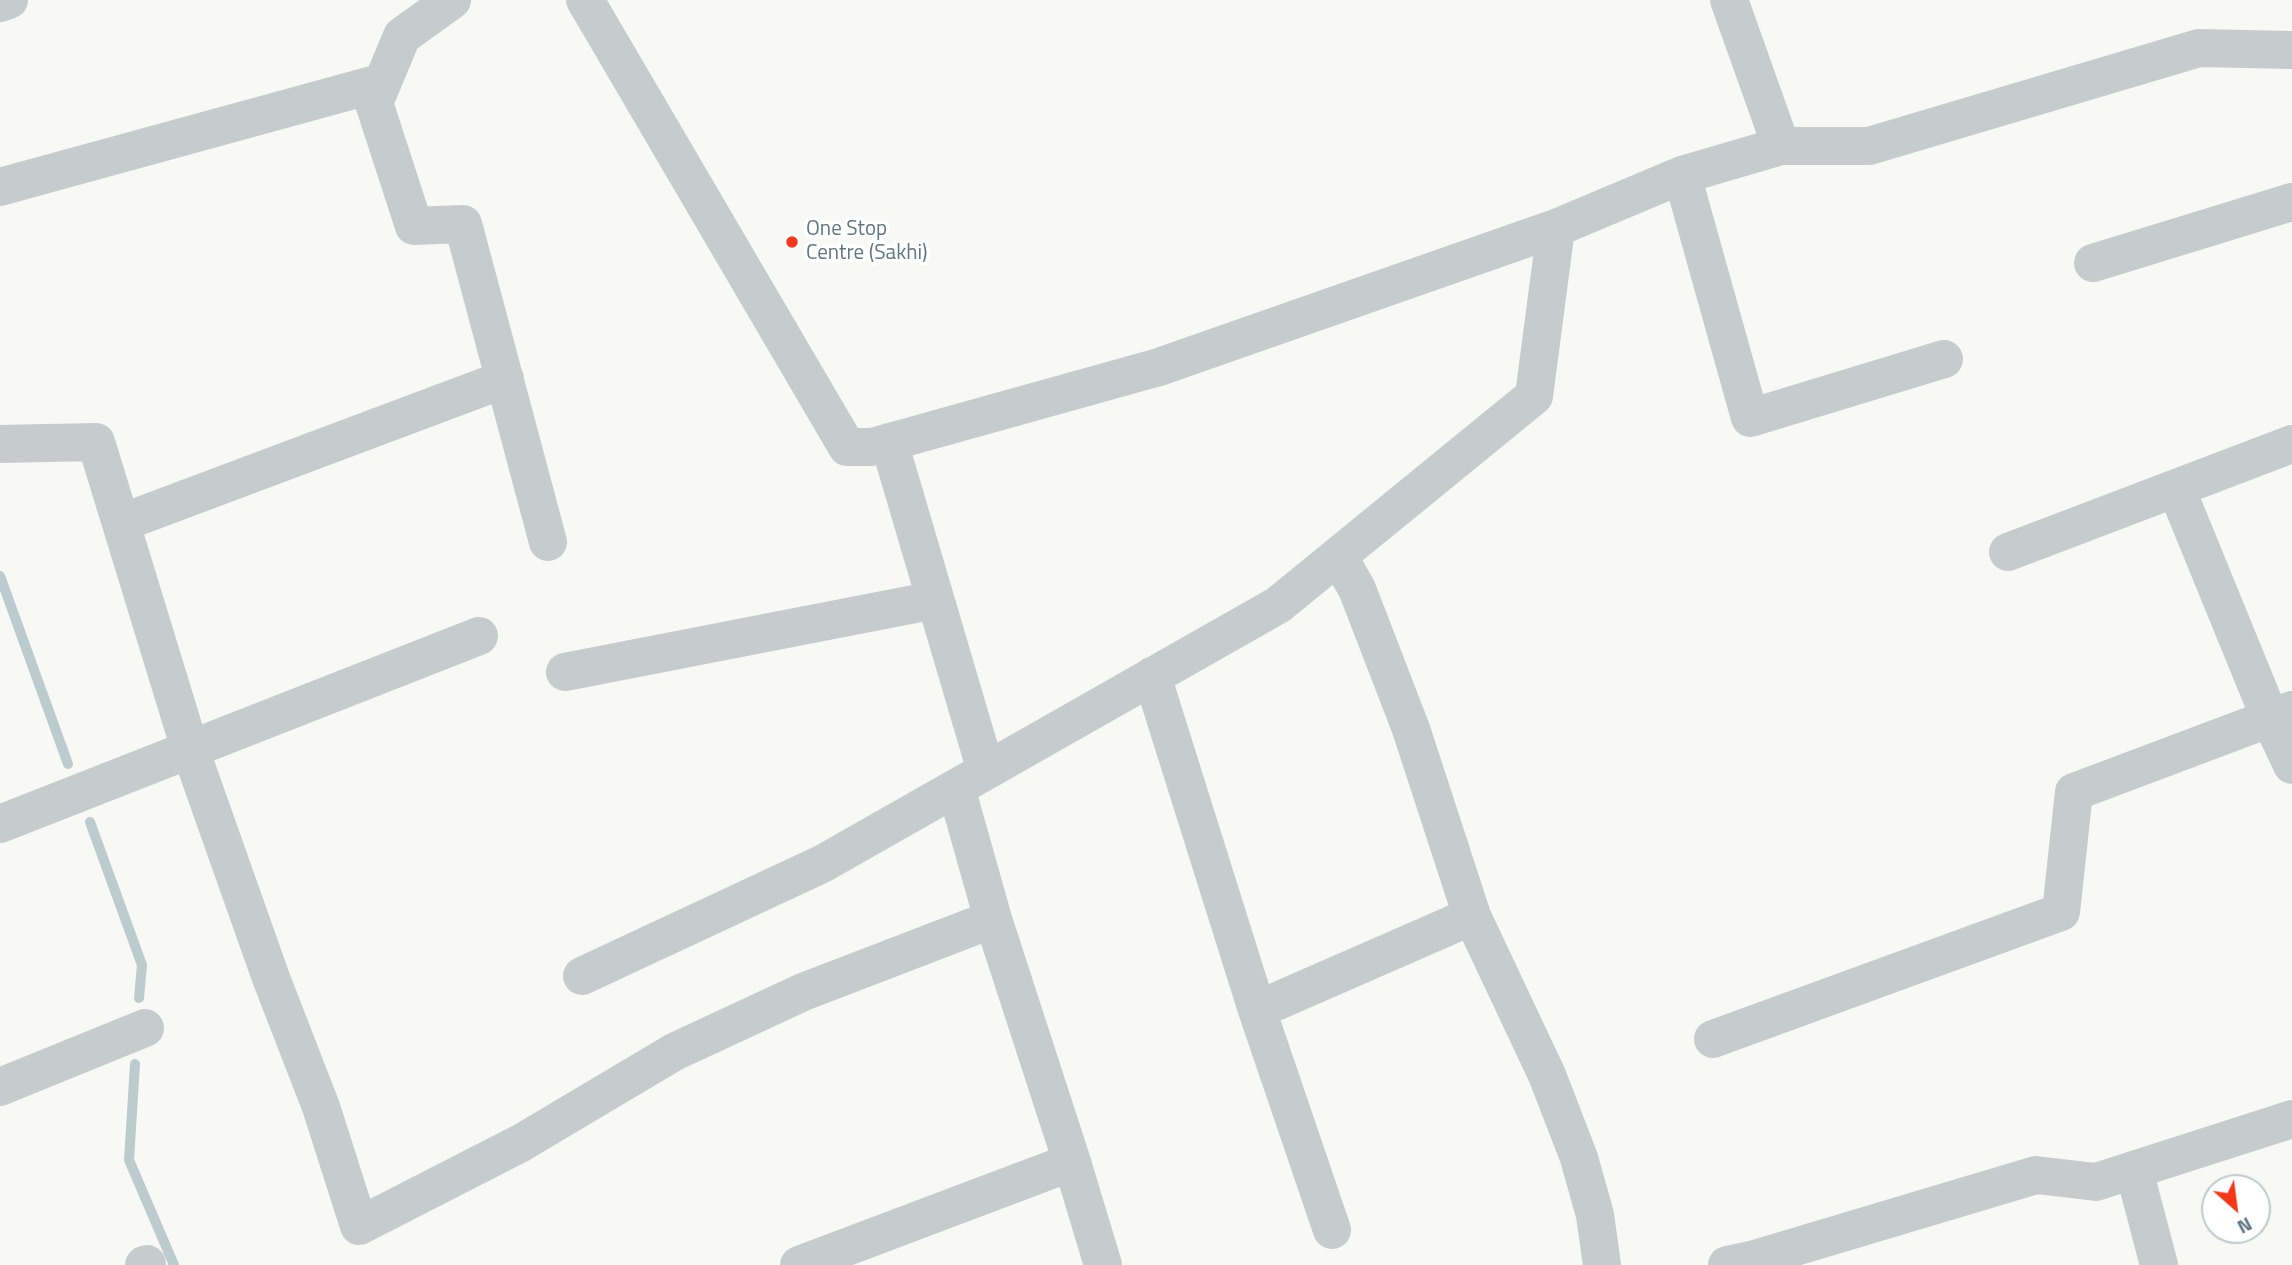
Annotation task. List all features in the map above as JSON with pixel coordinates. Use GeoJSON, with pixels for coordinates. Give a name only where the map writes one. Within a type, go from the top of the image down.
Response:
{"type":"FeatureCollection","features":[{"type":"Feature","properties":{"kind":"street"},"geometry":{"type":"LineString","coordinates":[[0,3],[9,0]]}},
{"type":"Feature","properties":{"kind":"street"},"geometry":{"type":"LineString","coordinates":[[452,0],[402,36],[374,103],[414,226],[463,224],[548,542]]}},
{"type":"Feature","properties":{"kind":"street"},"geometry":{"type":"LineString","coordinates":[[584,0],[847,447],[872,447],[1159,367],[1556,228],[1682,175],[1781,146],[1869,146],[2199,48],[2292,50]]}},
{"type":"Feature","properties":{"kind":"street"},"geometry":{"type":"LineString","coordinates":[[1729,0],[1781,146]]}},
{"type":"Feature","properties":{"kind":"street"},"geometry":{"type":"LineString","coordinates":[[0,187],[383,82]]}},
{"type":"Feature","properties":{"kind":"street"},"geometry":{"type":"LineString","coordinates":[[1682,175],[1750,418],[1944,359]]}},
{"type":"Feature","properties":{"kind":"street"},"geometry":{"type":"LineString","coordinates":[[2093,263],[2292,202]]}},
{"type":"Feature","properties":{"kind":"street"},"geometry":{"type":"LineString","coordinates":[[582,976],[822,864],[1278,604],[1534,396],[1556,228]]}},
{"type":"Feature","properties":{"kind":"street"},"geometry":{"type":"LineString","coordinates":[[121,523],[505,379]]}},
{"type":"Feature","properties":{"kind":"street"},"geometry":{"type":"LineString","coordinates":[[0,444],[96,442],[190,749],[271,978],[321,1107],[359,1226],[521,1143],[674,1052],[803,992],[993,919]]}},
{"type":"Feature","properties":{"kind":"street"},"geometry":{"type":"LineString","coordinates":[[889,442],[935,600],[971,779],[993,919],[1103,1265]]}},
{"type":"Feature","properties":{"kind":"street"},"geometry":{"type":"LineString","coordinates":[[2008,552],[2292,444]]}},
{"type":"Feature","properties":{"kind":"street"},"geometry":{"type":"LineString","coordinates":[[2176,488],[2281,714],[2292,765]]}},
{"type":"Feature","properties":{"kind":"street"},"geometry":{"type":"LineString","coordinates":[[1338,556],[1357,589],[1411,729],[1472,916],[1547,1074],[1580,1158],[1595,1215],[1602,1265]]}},
{"type":"Feature","properties":{"kind":"street"},"geometry":{"type":"LineString","coordinates":[[565,672],[935,600]]}},
{"type":"Feature","properties":{"kind":"street"},"geometry":{"type":"LineString","coordinates":[[0,824],[479,636]]}},
{"type":"Feature","properties":{"kind":"street"},"geometry":{"type":"LineString","coordinates":[[1152,676],[1257,1010],[1332,1230]]}},
{"type":"Feature","properties":{"kind":"street"},"geometry":{"type":"LineString","coordinates":[[1713,1039],[2061,912],[2074,792],[2281,714]]}},
{"type":"Feature","properties":{"kind":"street"},"geometry":{"type":"LineString","coordinates":[[1257,1010],[1472,916]]}},
{"type":"Feature","properties":{"kind":"street"},"geometry":{"type":"LineString","coordinates":[[0,1087],[145,1028]]}},
{"type":"Feature","properties":{"kind":"street"},"geometry":{"type":"LineString","coordinates":[[1727,1265],[2036,1175],[2096,1182],[2292,1119]]}},
{"type":"Feature","properties":{"kind":"street"},"geometry":{"type":"LineString","coordinates":[[799,1265],[1072,1162]]}},
{"type":"Feature","properties":{"kind":"street"},"geometry":{"type":"LineString","coordinates":[[2134,1170],[2159,1265]]}},
{"type":"Feature","properties":{"kind":"waterway"},"geometry":{"type":"LineString","coordinates":[[0,576],[68,764]]}},
{"type":"Feature","properties":{"kind":"waterway"},"geometry":{"type":"LineString","coordinates":[[90,822],[142,965],[139,998]]}},
{"type":"Feature","properties":{"kind":"waterway"},"geometry":{"type":"LineString","coordinates":[[135,1064],[129,1160],[174,1265]]}},
{"type":"Feature","properties":{"kind":"place","name":"One Stop Centre (Sakhi)"},"geometry":{"type":"Point","coordinates":[792,242]}}]}
